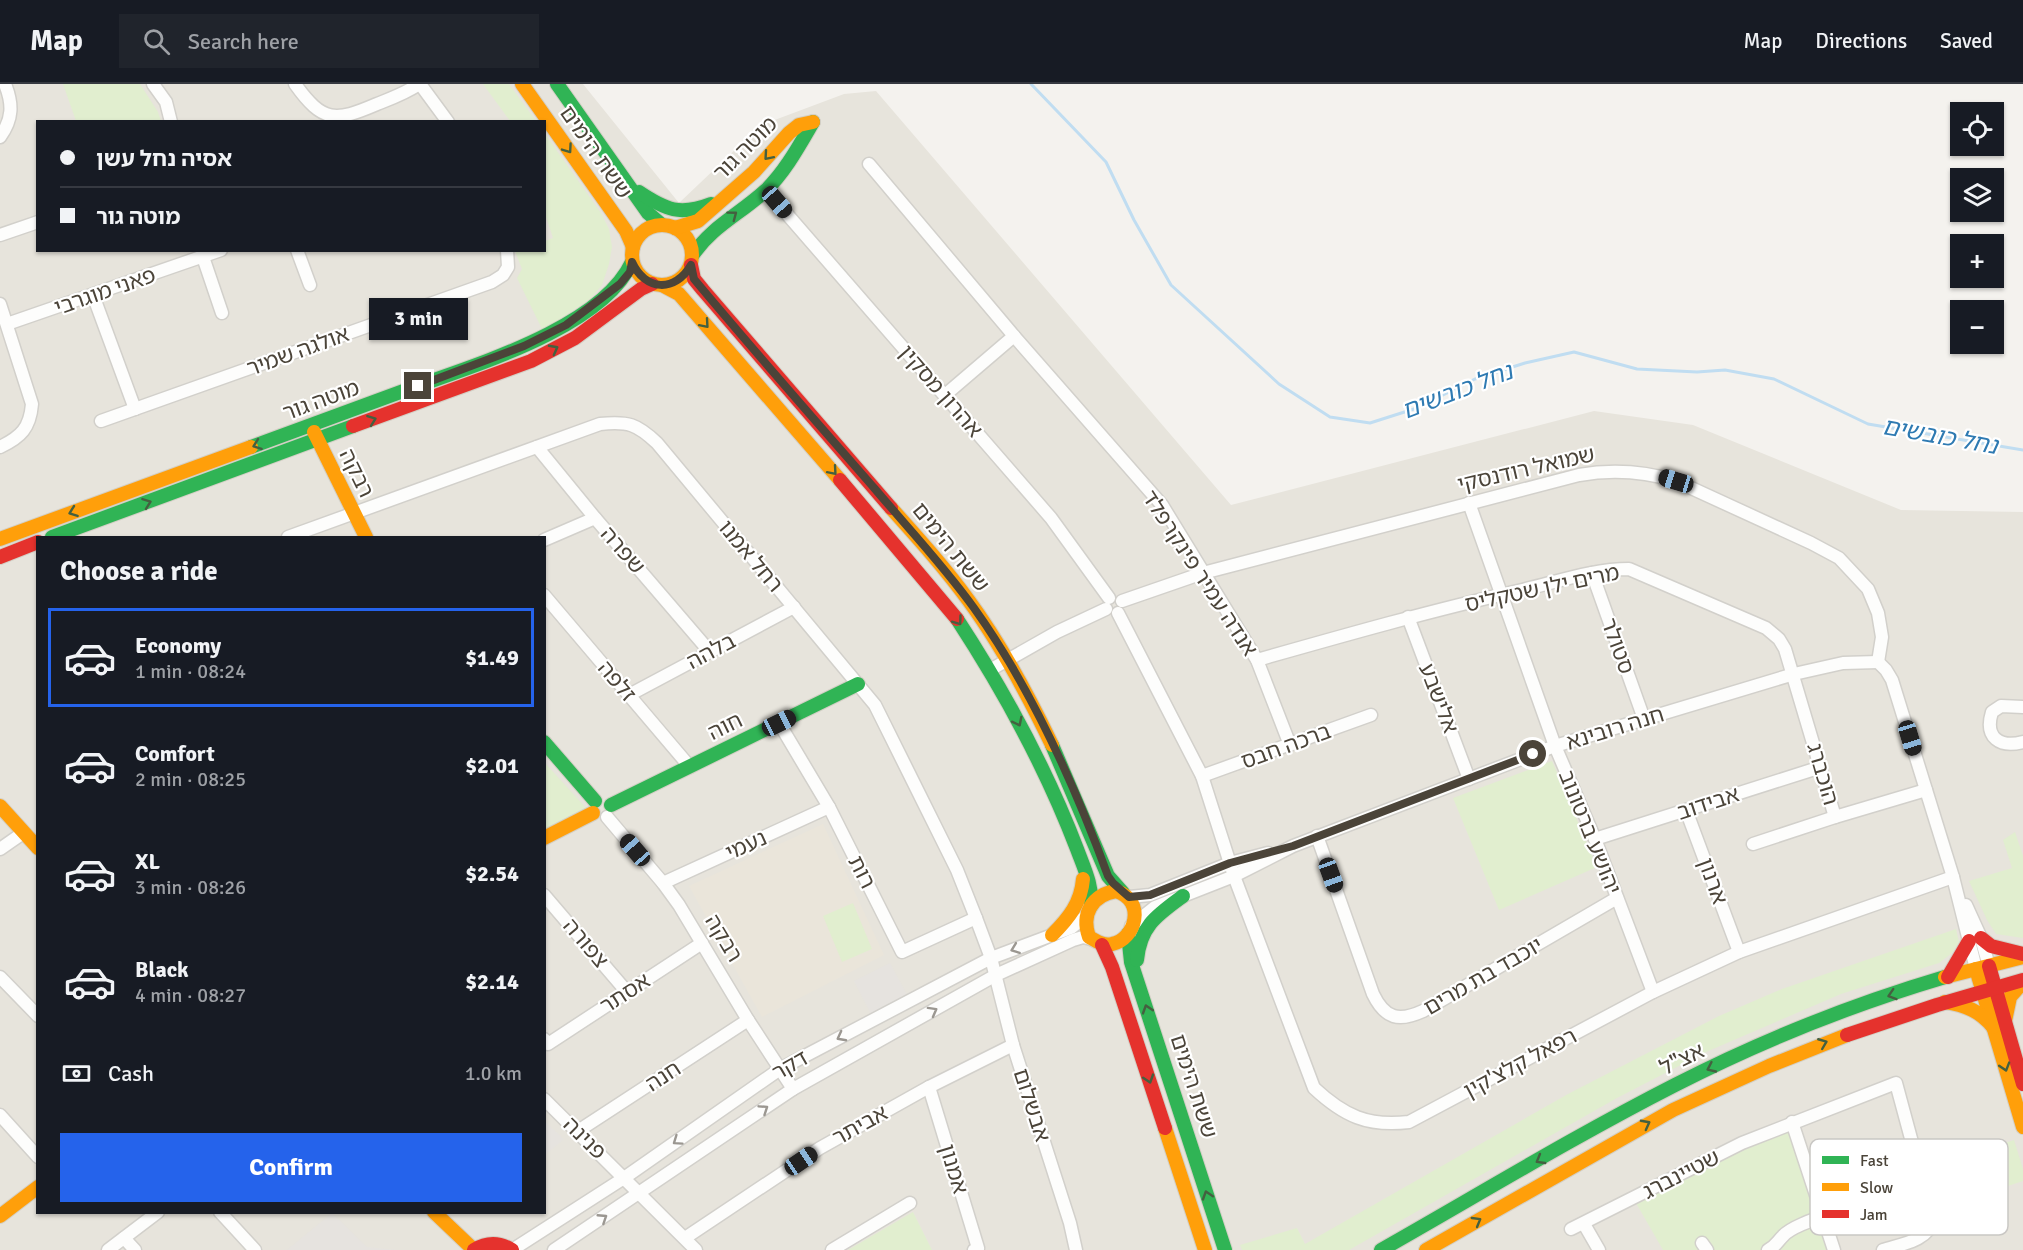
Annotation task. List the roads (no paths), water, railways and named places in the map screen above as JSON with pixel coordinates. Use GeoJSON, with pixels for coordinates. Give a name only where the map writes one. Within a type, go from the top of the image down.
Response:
{"type":"FeatureCollection","features":[{"type":"Feature","properties":{"kind":"main road","name":"ששת הימים"},"geometry":{"type":"LineString","coordinates":[[522,84],[626,231],[633,247]]}},
{"type":"Feature","properties":{"kind":"main road","name":"ששת הימים"},"geometry":{"type":"LineString","coordinates":[[557,84],[648,213],[668,226]]}},
{"type":"Feature","properties":{"kind":"main road","name":"מוטה גור"},"geometry":{"type":"LineString","coordinates":[[668,226],[698,221],[754,172],[789,133],[799,125],[813,122],[802,142],[766,190],[707,235],[691,260]]}},
{"type":"Feature","properties":{"kind":"main road"},"geometry":{"type":"LineString","coordinates":[[628,184],[661,208],[675,212],[698,210],[726,197]]}},
{"type":"Feature","properties":{"kind":"main road"},"geometry":{"type":"LineString","coordinates":[[610,291],[621,269],[622,260],[621,234],[617,219]]}},
{"type":"Feature","properties":{"kind":"main road"},"geometry":{"type":"LineString","coordinates":[[652,226],[668,226],[688,239],[691,260],[680,280],[657,284],[643,279],[636,271],[632,262],[633,247],[643,231],[652,226]]}},
{"type":"Feature","properties":{"kind":"main road","name":"ששת הימים"},"geometry":{"type":"LineString","coordinates":[[691,260],[694,279],[698,285],[959,589],[1008,660],[1068,778],[1088,822],[1108,876],[1126,895]]}},
{"type":"Feature","properties":{"kind":"main road","name":"מוטה גור"},"geometry":{"type":"LineString","coordinates":[[0,539],[524,346],[566,325],[620,284],[630,272],[632,262]]}},
{"type":"Feature","properties":{"kind":"main road","name":"ששת הימים"},"geometry":{"type":"LineString","coordinates":[[657,284],[679,294],[689,305],[957,619],[990,670],[1046,777],[1083,866],[1092,895],[1089,911]]}},
{"type":"Feature","properties":{"kind":"main road","name":"מוטה גור"},"geometry":{"type":"LineString","coordinates":[[55,536],[531,361],[575,338],[641,289],[657,284]]}},
{"type":"Feature","properties":{"kind":"main road","name":"רבקה"},"geometry":{"type":"LineString","coordinates":[[312,426],[317,441],[365,536]]}},
{"type":"Feature","properties":{"kind":"main road"},"geometry":{"type":"LineString","coordinates":[[0,557],[36,543]]}},
{"type":"Feature","properties":{"kind":"main road","name":"חוה"},"geometry":{"type":"LineString","coordinates":[[609,811],[690,766],[858,684]]}},
{"type":"Feature","properties":{"kind":"main road"},"geometry":{"type":"LineString","coordinates":[[546,745],[594,807]]}},
{"type":"Feature","properties":{"kind":"main road"},"geometry":{"type":"LineString","coordinates":[[546,837],[606,800],[609,811]]}},
{"type":"Feature","properties":{"kind":"main road"},"geometry":{"type":"LineString","coordinates":[[0,806],[36,846]]}},
{"type":"Feature","properties":{"kind":"main road"},"geometry":{"type":"LineString","coordinates":[[1052,935],[1067,920],[1081,899],[1083,866]]}},
{"type":"Feature","properties":{"kind":"main road"},"geometry":{"type":"LineString","coordinates":[[1108,891],[1126,895],[1134,907],[1135,915],[1129,930],[1116,944],[1096,942],[1085,930],[1089,911],[1101,894],[1108,891]]}},
{"type":"Feature","properties":{"kind":"main road"},"geometry":{"type":"LineString","coordinates":[[1140,988],[1136,964],[1138,943],[1142,933],[1159,913],[1183,896]]}},
{"type":"Feature","properties":{"kind":"main road","name":"ששת הימים"},"geometry":{"type":"LineString","coordinates":[[1129,930],[1131,962],[1225,1250]]}},
{"type":"Feature","properties":{"kind":"main road"},"geometry":{"type":"LineString","coordinates":[[1948,977],[1975,939],[1990,946],[2023,955]]}},
{"type":"Feature","properties":{"kind":"main road","name":"ששת הימים"},"geometry":{"type":"LineString","coordinates":[[1096,942],[1112,968],[1205,1250]]}},
{"type":"Feature","properties":{"kind":"main road","name":"אצ\"ל"},"geometry":{"type":"LineString","coordinates":[[1381,1250],[1676,1084],[1817,1022],[1948,977],[2023,955]]}},
{"type":"Feature","properties":{"kind":"main road"},"geometry":{"type":"LineString","coordinates":[[1982,968],[1999,1024],[2023,1126]]}},
{"type":"Feature","properties":{"kind":"main road"},"geometry":{"type":"LineString","coordinates":[[1999,1024],[2010,998],[2023,981]]}},
{"type":"Feature","properties":{"kind":"main road","name":"אצ\"ל"},"geometry":{"type":"LineString","coordinates":[[1426,1250],[1685,1104],[1825,1042],[1942,1001],[2023,981]]}},
{"type":"Feature","properties":{"kind":"main road"},"geometry":{"type":"LineString","coordinates":[[1942,1001],[1976,1009],[1999,1024],[2023,1084]]}},
{"type":"Feature","properties":{"kind":"main road"},"geometry":{"type":"LineString","coordinates":[[0,1216],[36,1189]]}},
{"type":"Feature","properties":{"kind":"main road"},"geometry":{"type":"LineString","coordinates":[[436,1214],[474,1250],[489,1243],[498,1243],[512,1250]]}},
{"type":"Feature","properties":{"kind":"street"},"geometry":{"type":"LineString","coordinates":[[0,137],[8,124],[11,112],[11,99],[5,84]]}},
{"type":"Feature","properties":{"kind":"street"},"geometry":{"type":"LineString","coordinates":[[295,84],[315,109],[327,115],[340,117],[352,115],[420,84],[447,120]]}},
{"type":"Feature","properties":{"kind":"street"},"geometry":{"type":"LineString","coordinates":[[155,85],[166,102],[170,120]]}},
{"type":"Feature","properties":{"kind":"street","name":"אנדה עמיר פינקרפלד"},"geometry":{"type":"LineString","coordinates":[[869,164],[1014,336],[1162,505],[1257,660],[1290,744]]}},
{"type":"Feature","properties":{"kind":"street","name":"אהרון מסקין"},"geometry":{"type":"LineString","coordinates":[[766,190],[1052,518],[1114,605],[1202,776],[1230,863]]}},
{"type":"Feature","properties":{"kind":"street"},"geometry":{"type":"LineString","coordinates":[[0,235],[36,223]]}},
{"type":"Feature","properties":{"kind":"street","name":"פאני מוגרבי"},"geometry":{"type":"LineString","coordinates":[[7,324],[216,252]]}},
{"type":"Feature","properties":{"kind":"street"},"geometry":{"type":"LineString","coordinates":[[298,252],[310,285]]}},
{"type":"Feature","properties":{"kind":"street","name":"אולגה שמיר"},"geometry":{"type":"LineString","coordinates":[[100,420],[492,282],[508,267],[507,252]]}},
{"type":"Feature","properties":{"kind":"street"},"geometry":{"type":"LineString","coordinates":[[203,257],[222,313]]}},
{"type":"Feature","properties":{"kind":"street"},"geometry":{"type":"LineString","coordinates":[[93,295],[135,409]]}},
{"type":"Feature","properties":{"kind":"street"},"geometry":{"type":"LineString","coordinates":[[0,304],[32,404],[31,417],[25,429],[15,440],[0,447]]}},
{"type":"Feature","properties":{"kind":"street"},"geometry":{"type":"LineString","coordinates":[[945,394],[1014,336]]}},
{"type":"Feature","properties":{"kind":"street","name":"רחל אמנו"},"geometry":{"type":"LineString","coordinates":[[291,536],[600,424],[619,422],[633,425],[657,443],[875,705],[957,870],[991,958]]}},
{"type":"Feature","properties":{"kind":"street","name":"שפרה"},"geometry":{"type":"LineString","coordinates":[[537,447],[710,652]]}},
{"type":"Feature","properties":{"kind":"street","name":"שמואל רודנסקי"},"geometry":{"type":"LineString","coordinates":[[990,670],[1057,632],[1114,605],[1203,573],[1605,470],[1654,474],[1676,481],[1839,558],[1868,589],[1878,613],[1882,637],[1878,662]]}},
{"type":"Feature","properties":{"kind":"street","name":"יהושע ברטונוב"},"geometry":{"type":"LineString","coordinates":[[1469,503],[1555,746],[1595,839],[1653,992]]}},
{"type":"Feature","properties":{"kind":"street"},"geometry":{"type":"LineString","coordinates":[[546,539],[595,518]]}},
{"type":"Feature","properties":{"kind":"street","name":"מרים ילן שטקליס"},"geometry":{"type":"LineString","coordinates":[[1257,660],[1408,617],[1502,594],[1592,573],[1629,569],[1766,628],[1779,639],[1794,674]]}},
{"type":"Feature","properties":{"kind":"street","name":"סטולר"},"geometry":{"type":"LineString","coordinates":[[1592,573],[1644,719]]}},
{"type":"Feature","properties":{"kind":"street","name":"זלפה"},"geometry":{"type":"LineString","coordinates":[[546,597],[690,766]]}},
{"type":"Feature","properties":{"kind":"street","name":"בלהה"},"geometry":{"type":"LineString","coordinates":[[629,695],[794,607]]}},
{"type":"Feature","properties":{"kind":"street","name":"אלישבע"},"geometry":{"type":"LineString","coordinates":[[1408,617],[1469,779]]}},
{"type":"Feature","properties":{"kind":"street"},"geometry":{"type":"LineString","coordinates":[[1878,662],[1892,680],[1953,877],[1975,939],[1982,968]]}},
{"type":"Feature","properties":{"kind":"street","name":"חנה רובינא"},"geometry":{"type":"LineString","coordinates":[[1129,930],[1155,907],[1234,876],[1293,846],[1555,746],[1794,674],[1843,663],[1878,662]]}},
{"type":"Feature","properties":{"kind":"street","name":"הוכברג"},"geometry":{"type":"LineString","coordinates":[[1794,674],[1835,817],[1926,790]]}},
{"type":"Feature","properties":{"kind":"street"},"geometry":{"type":"LineString","coordinates":[[2023,707],[2001,706],[1992,712],[1989,727],[2000,742],[2010,745],[2023,742]]}},
{"type":"Feature","properties":{"kind":"street","name":"ברכה חבס"},"geometry":{"type":"LineString","coordinates":[[1202,776],[1371,716]]}},
{"type":"Feature","properties":{"kind":"street","name":"רות"},"geometry":{"type":"LineString","coordinates":[[779,723],[829,807],[902,952],[976,918]]}},
{"type":"Feature","properties":{"kind":"street","name":"אבידוב"},"geometry":{"type":"LineString","coordinates":[[1595,839],[1821,767]]}},
{"type":"Feature","properties":{"kind":"street","name":"נעמי"},"geometry":{"type":"LineString","coordinates":[[663,883],[829,807]]}},
{"type":"Feature","properties":{"kind":"street","name":"ארנון"},"geometry":{"type":"LineString","coordinates":[[1686,810],[1739,952]]}},
{"type":"Feature","properties":{"kind":"street","name":"רבקה"},"geometry":{"type":"LineString","coordinates":[[609,811],[663,883],[793,1089]]}},
{"type":"Feature","properties":{"kind":"street"},"geometry":{"type":"LineString","coordinates":[[1753,844],[1835,817]]}},
{"type":"Feature","properties":{"kind":"street"},"geometry":{"type":"LineString","coordinates":[[0,849],[23,833]]}},
{"type":"Feature","properties":{"kind":"street","name":"יוכבד בת מרים"},"geometry":{"type":"LineString","coordinates":[[1317,836],[1373,994],[1385,1011],[1393,1017],[1404,1018],[1423,1011],[1617,898]]}},
{"type":"Feature","properties":{"kind":"street","name":"חנה רובינא"},"geometry":{"type":"LineString","coordinates":[[1126,895],[1150,895],[1230,863],[1293,846]]}},
{"type":"Feature","properties":{"kind":"street","name":"רפאל קלצ'קין"},"geometry":{"type":"LineString","coordinates":[[1230,863],[1314,1088],[1331,1105],[1369,1122],[1388,1125],[1409,1122],[1653,992],[1739,952],[1953,877]]}},
{"type":"Feature","properties":{"kind":"street","name":"צפורה"},"geometry":{"type":"LineString","coordinates":[[546,897],[627,992]]}},
{"type":"Feature","properties":{"kind":"street","name":"דקר"},"geometry":{"type":"LineString","coordinates":[[512,1250],[624,1178],[780,1069],[991,958],[1071,928],[1089,911]]}},
{"type":"Feature","properties":{"kind":"street","name":"דקר"},"geometry":{"type":"LineString","coordinates":[[554,1250],[793,1089],[996,975],[1073,940],[1083,938],[1096,942]]}},
{"type":"Feature","properties":{"kind":"street","name":"אסתר"},"geometry":{"type":"LineString","coordinates":[[546,1041],[702,943]]}},
{"type":"Feature","properties":{"kind":"street","name":"אבשלום"},"geometry":{"type":"LineString","coordinates":[[991,958],[1013,1045],[1070,1223],[1076,1250]]}},
{"type":"Feature","properties":{"kind":"street"},"geometry":{"type":"LineString","coordinates":[[0,976],[36,1014]]}},
{"type":"Feature","properties":{"kind":"street","name":"חנה"},"geometry":{"type":"LineString","coordinates":[[578,1131],[748,1020]]}},
{"type":"Feature","properties":{"kind":"street","name":"אביתר"},"geometry":{"type":"LineString","coordinates":[[685,1238],[820,1148],[929,1087],[1013,1045]]}},
{"type":"Feature","properties":{"kind":"street","name":"שטיינברג"},"geometry":{"type":"LineString","coordinates":[[1571,1229],[1704,1161],[1792,1122],[1896,1083],[1911,1139]]}},
{"type":"Feature","properties":{"kind":"street","name":"אמנון"},"geometry":{"type":"LineString","coordinates":[[929,1087],[978,1248],[974,1250]]}},
{"type":"Feature","properties":{"kind":"street","name":"פנינה"},"geometry":{"type":"LineString","coordinates":[[546,1101],[696,1250]]}},
{"type":"Feature","properties":{"kind":"street"},"geometry":{"type":"LineString","coordinates":[[0,1115],[36,1155]]}},
{"type":"Feature","properties":{"kind":"street"},"geometry":{"type":"LineString","coordinates":[[1792,1122],[1810,1175]]}},
{"type":"Feature","properties":{"kind":"street"},"geometry":{"type":"LineString","coordinates":[[832,1250],[910,1203]]}},
{"type":"Feature","properties":{"kind":"street"},"geometry":{"type":"LineString","coordinates":[[108,1250],[155,1214]]}},
{"type":"Feature","properties":{"kind":"street"},"geometry":{"type":"LineString","coordinates":[[221,1214],[255,1250]]}},
{"type":"Feature","properties":{"kind":"street"},"geometry":{"type":"LineString","coordinates":[[1768,1250],[1779,1244],[1783,1235],[1810,1221]]}},
{"type":"Feature","properties":{"kind":"street"},"geometry":{"type":"LineString","coordinates":[[1584,1224],[1599,1250]]}},
{"type":"Feature","properties":{"kind":"street"},"geometry":{"type":"LineString","coordinates":[[1829,1235],[1834,1250]]}},
{"type":"Feature","properties":{"kind":"street","name":"שטיינברג"},"geometry":{"type":"LineString","coordinates":[[1884,1250],[1923,1235]]}},
{"type":"Feature","properties":{"kind":"street"},"geometry":{"type":"LineString","coordinates":[[124,1238],[135,1250]]}},
{"type":"Feature","properties":{"kind":"waterway","name":"נחל כובשים"},"geometry":{"type":"LineString","coordinates":[[1031,84],[1106,162],[1134,220],[1171,285],[1279,384],[1330,417],[1370,423],[1417,408],[1475,379],[1525,363],[1574,352],[1637,369],[1697,372],[1725,370],[1774,379],[1868,424],[2023,450]]}}]}
